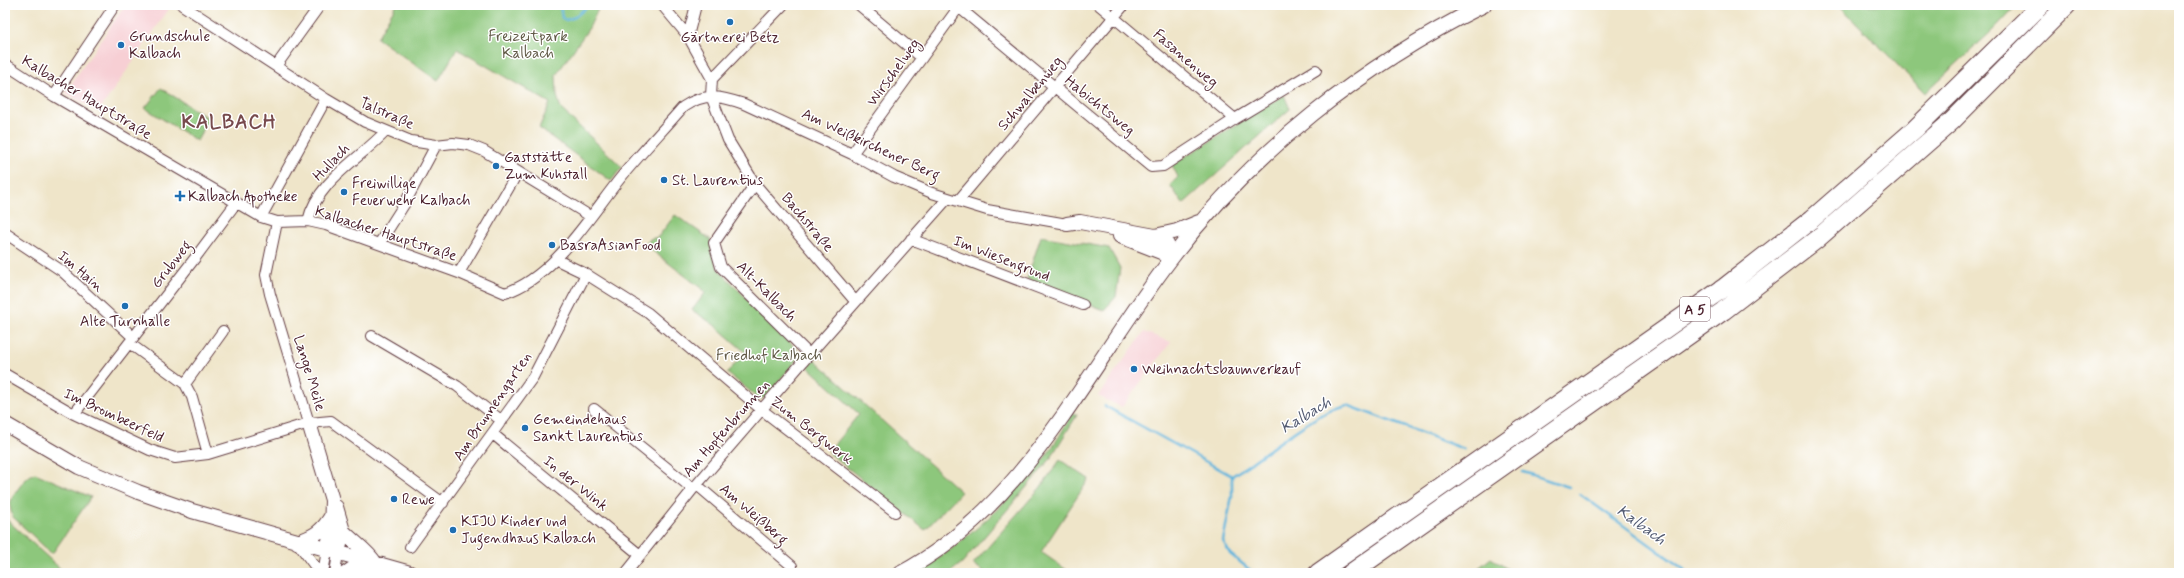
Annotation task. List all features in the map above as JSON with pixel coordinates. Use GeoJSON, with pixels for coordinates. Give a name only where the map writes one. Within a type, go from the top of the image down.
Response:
{"type":"FeatureCollection","features":[{"type":"Feature","properties":{"kind":"highway","name":"A 5"},"geometry":{"type":"LineString","coordinates":[[1318,573],[1744,273],[1812,219],[1915,129],[2041,5]]}},
{"type":"Feature","properties":{"kind":"highway","name":"A 5"},"geometry":{"type":"LineString","coordinates":[[1352,573],[1723,312],[1817,239],[1952,121],[2067,5]]}},
{"type":"Feature","properties":{"kind":"main road"},"geometry":{"type":"LineString","coordinates":[[901,573],[943,545],[974,520],[1022,470],[1061,417],[1171,258],[1202,221],[1245,175],[1302,123],[1366,73],[1434,32],[1484,5]]}},
{"type":"Feature","properties":{"kind":"main road"},"geometry":{"type":"LineString","coordinates":[[1157,277],[1158,265],[1153,242],[1202,221]]}},
{"type":"Feature","properties":{"kind":"main road","name":"Am Weißkirchener Berg"},"geometry":{"type":"LineString","coordinates":[[1067,224],[1078,229],[1153,242],[1171,258]]}},
{"type":"Feature","properties":{"kind":"main road"},"geometry":{"type":"LineString","coordinates":[[309,423],[332,500],[333,552]]}},
{"type":"Feature","properties":{"kind":"main road"},"geometry":{"type":"LineString","coordinates":[[5,424],[79,467],[138,492],[192,511],[410,573]]}},
{"type":"Feature","properties":{"kind":"main road"},"geometry":{"type":"LineString","coordinates":[[332,500],[338,509],[343,531],[355,544],[369,553],[376,563]]}},
{"type":"Feature","properties":{"kind":"main road"},"geometry":{"type":"LineString","coordinates":[[297,542],[311,538],[325,528],[332,515]]}},
{"type":"Feature","properties":{"kind":"main road"},"geometry":{"type":"LineString","coordinates":[[333,552],[343,531]]}},
{"type":"Feature","properties":{"kind":"street"},"geometry":{"type":"LineString","coordinates":[[54,96],[115,5]]}},
{"type":"Feature","properties":{"kind":"street","name":"Talstraße"},"geometry":{"type":"LineString","coordinates":[[182,5],[326,100],[386,131],[411,141],[436,145],[453,143],[469,145],[484,152],[590,216]]}},
{"type":"Feature","properties":{"kind":"street"},"geometry":{"type":"LineString","coordinates":[[276,66],[320,5]]}},
{"type":"Feature","properties":{"kind":"street"},"geometry":{"type":"LineString","coordinates":[[662,5],[688,36],[712,79],[711,96]]}},
{"type":"Feature","properties":{"kind":"street"},"geometry":{"type":"LineString","coordinates":[[688,36],[696,5]]}},
{"type":"Feature","properties":{"kind":"street"},"geometry":{"type":"LineString","coordinates":[[712,79],[783,5]]}},
{"type":"Feature","properties":{"kind":"street"},"geometry":{"type":"LineString","coordinates":[[860,5],[922,58]]}},
{"type":"Feature","properties":{"kind":"street","name":"Fasanenweg"},"geometry":{"type":"LineString","coordinates":[[1099,5],[1172,64],[1235,119]]}},
{"type":"Feature","properties":{"kind":"street","name":"Schwalbenweg"},"geometry":{"type":"LineString","coordinates":[[958,201],[1124,5]]}},
{"type":"Feature","properties":{"kind":"street","name":"Wirschelweg"},"geometry":{"type":"LineString","coordinates":[[852,154],[922,58],[957,6]]}},
{"type":"Feature","properties":{"kind":"street","name":"Habichtsweg"},"geometry":{"type":"LineString","coordinates":[[957,6],[1151,167],[1163,166],[1235,119]]}},
{"type":"Feature","properties":{"kind":"street","name":"Kalbacher Hauptstraße"},"geometry":{"type":"LineString","coordinates":[[5,64],[54,96],[261,217],[277,222],[308,221],[326,225],[459,273],[505,293],[516,290],[557,260],[623,175],[683,107],[696,99],[711,96]]}},
{"type":"Feature","properties":{"kind":"street"},"geometry":{"type":"LineString","coordinates":[[1235,119],[1316,70]]}},
{"type":"Feature","properties":{"kind":"street","name":"Am Weißkirchener Berg"},"geometry":{"type":"LineString","coordinates":[[711,96],[726,98],[744,104],[852,154],[894,176],[948,198],[1003,214],[1067,224]]}},
{"type":"Feature","properties":{"kind":"street","name":"Bachstraße"},"geometry":{"type":"LineString","coordinates":[[711,96],[728,140],[755,184],[854,301]]}},
{"type":"Feature","properties":{"kind":"street"},"geometry":{"type":"LineString","coordinates":[[261,217],[326,100]]}},
{"type":"Feature","properties":{"kind":"street","name":"Hullach"},"geometry":{"type":"LineString","coordinates":[[308,221],[311,209],[318,197],[351,161],[386,131]]}},
{"type":"Feature","properties":{"kind":"street"},"geometry":{"type":"LineString","coordinates":[[379,244],[405,203],[436,145]]}},
{"type":"Feature","properties":{"kind":"street"},"geometry":{"type":"LineString","coordinates":[[459,273],[518,172]]}},
{"type":"Feature","properties":{"kind":"street","name":"Alt-Kalbach"},"geometry":{"type":"LineString","coordinates":[[755,184],[714,242],[716,253],[721,267],[809,354]]}},
{"type":"Feature","properties":{"kind":"street","name":"Am Hopfenbrunnen"},"geometry":{"type":"LineString","coordinates":[[626,573],[695,487],[854,301],[948,198]]}},
{"type":"Feature","properties":{"kind":"street","name":"Grubweg"},"geometry":{"type":"LineString","coordinates":[[74,414],[195,258],[236,202]]}},
{"type":"Feature","properties":{"kind":"street","name":"Lange Meile"},"geometry":{"type":"LineString","coordinates":[[277,222],[266,275],[270,294],[309,423],[331,421],[443,503]]}},
{"type":"Feature","properties":{"kind":"street","name":"Im Hain"},"geometry":{"type":"LineString","coordinates":[[5,233],[62,272],[131,340]]}},
{"type":"Feature","properties":{"kind":"street","name":"Im Wiesengrund"},"geometry":{"type":"LineString","coordinates":[[911,239],[1082,305]]}},
{"type":"Feature","properties":{"kind":"street","name":"Zum Bergwerk"},"geometry":{"type":"LineString","coordinates":[[557,260],[586,274],[648,313],[762,410],[894,512]]}},
{"type":"Feature","properties":{"kind":"street","name":"Am Brunnengarten"},"geometry":{"type":"LineString","coordinates":[[410,547],[493,434],[533,376],[586,274]]}},
{"type":"Feature","properties":{"kind":"street"},"geometry":{"type":"LineString","coordinates":[[184,384],[223,331]]}},
{"type":"Feature","properties":{"kind":"street"},"geometry":{"type":"LineString","coordinates":[[372,336],[457,386],[502,421]]}},
{"type":"Feature","properties":{"kind":"street"},"geometry":{"type":"LineString","coordinates":[[131,340],[184,384],[192,397],[208,454]]}},
{"type":"Feature","properties":{"kind":"street","name":"Im Brombeerfeld"},"geometry":{"type":"LineString","coordinates":[[5,374],[26,388],[74,414],[156,452],[175,458],[208,454],[309,423]]}},
{"type":"Feature","properties":{"kind":"street","name":"Am Weißberg"},"geometry":{"type":"LineString","coordinates":[[594,409],[695,487],[792,566]]}},
{"type":"Feature","properties":{"kind":"street","name":"In der Wink"},"geometry":{"type":"LineString","coordinates":[[493,434],[640,555]]}},
{"type":"Feature","properties":{"kind":"street"},"geometry":{"type":"LineString","coordinates":[[297,542],[321,573],[333,552]]}},
{"type":"Feature","properties":{"kind":"street"},"geometry":{"type":"LineString","coordinates":[[333,552],[335,573]]}},
{"type":"Feature","properties":{"kind":"street"},"geometry":{"type":"LineString","coordinates":[[343,573],[362,565],[376,563]]}},
{"type":"Feature","properties":{"kind":"shaded area","name":"Grundschule Kalbach"},"geometry":{"type":"Polygon","coordinates":[[[125,5],[163,5],[169,9],[99,111],[65,93],[125,5]]]}},
{"type":"Feature","properties":{"kind":"shaded area","name":"Weihnachtsbaumverkauf"},"geometry":{"type":"Polygon","coordinates":[[[1144,332],[1171,342],[1122,407],[1098,396],[1144,332]]]}},
{"type":"Feature","properties":{"kind":"green space","name":"Freizeitpark Kalbach"},"geometry":{"type":"Polygon","coordinates":[[[396,5],[600,5],[589,28],[556,75],[557,96],[561,109],[622,167],[611,181],[539,128],[550,103],[457,49],[438,81],[377,38],[396,5]]]}},
{"type":"Feature","properties":{"kind":"green space"},"geometry":{"type":"Polygon","coordinates":[[[1839,5],[2017,5],[1993,30],[1925,93],[1839,5]]]}},
{"type":"Feature","properties":{"kind":"green space"},"geometry":{"type":"Polygon","coordinates":[[[161,88],[209,119],[197,141],[145,108],[161,88]]]}},
{"type":"Feature","properties":{"kind":"green space"},"geometry":{"type":"Polygon","coordinates":[[[1284,95],[1290,109],[1183,204],[1170,185],[1178,177],[1172,165],[1284,95]]]}},
{"type":"Feature","properties":{"kind":"green space","name":"Friedhof Kalbach"},"geometry":{"type":"Polygon","coordinates":[[[675,215],[710,239],[718,269],[797,350],[796,361],[764,398],[759,398],[727,373],[745,352],[713,324],[692,310],[706,292],[645,245],[650,239],[658,237],[675,215]]]}},
{"type":"Feature","properties":{"kind":"green space"},"geometry":{"type":"Polygon","coordinates":[[[1041,236],[1109,248],[1120,268],[1116,297],[1104,310],[1027,279],[1041,236]]]}},
{"type":"Feature","properties":{"kind":"green space","name":"Friedhof Kalbach"},"geometry":{"type":"Polygon","coordinates":[[[814,359],[961,492],[925,530],[828,452],[859,414],[808,367],[814,359]]]}},
{"type":"Feature","properties":{"kind":"green space"},"geometry":{"type":"Polygon","coordinates":[[[1073,413],[1077,415],[1048,462],[962,563],[949,573],[915,573],[933,562],[968,536],[1002,505],[1032,473],[1049,452],[1073,413]]]}},
{"type":"Feature","properties":{"kind":"green space"},"geometry":{"type":"Polygon","coordinates":[[[1060,460],[1089,479],[1041,552],[1071,573],[986,573],[973,564],[1040,488],[1060,460]]]}},
{"type":"Feature","properties":{"kind":"green space"},"geometry":{"type":"Polygon","coordinates":[[[35,473],[91,497],[52,554],[13,517],[10,509],[11,501],[18,489],[28,477],[35,473]]]}},
{"type":"Feature","properties":{"kind":"green space"},"geometry":{"type":"Polygon","coordinates":[[[5,518],[65,573],[5,573],[5,518]]]}},
{"type":"Feature","properties":{"kind":"green space"},"geometry":{"type":"Polygon","coordinates":[[[1491,558],[1514,573],[1472,573],[1491,558]]]}},
{"type":"Feature","properties":{"kind":"waterway","name":"Kalbach"},"geometry":{"type":"LineString","coordinates":[[560,5],[562,18],[566,20],[575,17],[589,5]]}},
{"type":"Feature","properties":{"kind":"waterway","name":"Kalbach"},"geometry":{"type":"LineString","coordinates":[[1105,406],[1232,476],[1304,425],[1334,409],[1347,405],[1464,449]]}},
{"type":"Feature","properties":{"kind":"waterway","name":"Kalbach"},"geometry":{"type":"LineString","coordinates":[[1523,472],[1569,487]]}},
{"type":"Feature","properties":{"kind":"waterway","name":"Kalbach"},"geometry":{"type":"LineString","coordinates":[[1232,476],[1232,496],[1223,541],[1230,554],[1254,573]]}},
{"type":"Feature","properties":{"kind":"waterway","name":"Kalbach"},"geometry":{"type":"LineString","coordinates":[[1580,494],[1689,573]]}},
{"type":"Feature","properties":{"kind":"place","name":"Gärtnerei Betz"},"geometry":{"type":"Point","coordinates":[730,22]}},
{"type":"Feature","properties":{"kind":"place","name":"Grundschule Kalbach"},"geometry":{"type":"Point","coordinates":[121,45]}},
{"type":"Feature","properties":{"kind":"place","name":"Gaststätte Zum Kuhstall"},"geometry":{"type":"Point","coordinates":[496,166]}},
{"type":"Feature","properties":{"kind":"place","name":"St. Laurentius"},"geometry":{"type":"Point","coordinates":[664,180]}},
{"type":"Feature","properties":{"kind":"place","name":"Freiwillige Feuerwehr Kalbach"},"geometry":{"type":"Point","coordinates":[344,192]}},
{"type":"Feature","properties":{"kind":"place","name":"Kalbach Apotheke"},"geometry":{"type":"Point","coordinates":[180,196]}},
{"type":"Feature","properties":{"kind":"place","name":"BasraAsianFood"},"geometry":{"type":"Point","coordinates":[552,245]}},
{"type":"Feature","properties":{"kind":"place","name":"Alte Turnhalle"},"geometry":{"type":"Point","coordinates":[125,306]}},
{"type":"Feature","properties":{"kind":"place","name":"Weihnachtsbaumverkauf"},"geometry":{"type":"Point","coordinates":[1134,369]}},
{"type":"Feature","properties":{"kind":"place","name":"Gemeindehaus Sankt Laurentius"},"geometry":{"type":"Point","coordinates":[525,428]}},
{"type":"Feature","properties":{"kind":"place","name":"Rewe"},"geometry":{"type":"Point","coordinates":[394,499]}},
{"type":"Feature","properties":{"kind":"place","name":"KIJU Kinder und Jugendhaus Kalbach"},"geometry":{"type":"Point","coordinates":[453,530]}},
{"type":"Feature","properties":{"kind":"district","name":"KALBACH"},"geometry":{"type":"Point","coordinates":[229,121]}}]}
